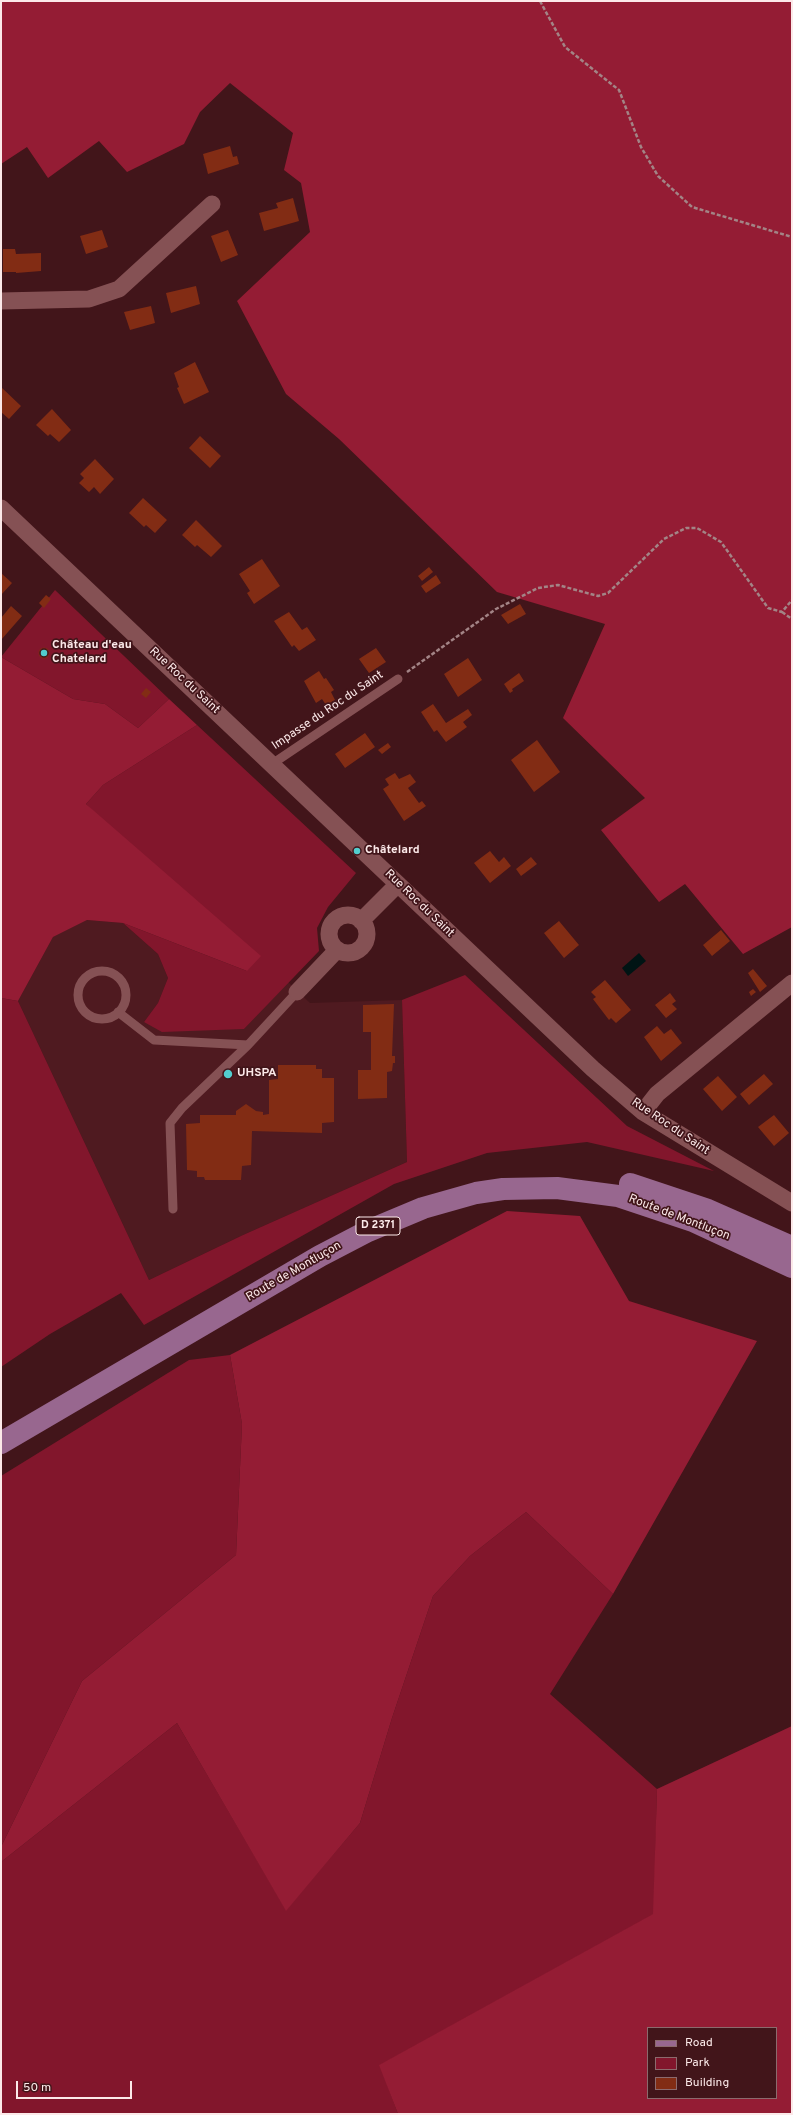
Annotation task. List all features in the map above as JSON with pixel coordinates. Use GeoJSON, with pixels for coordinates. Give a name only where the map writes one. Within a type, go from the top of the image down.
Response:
{"type":"FeatureCollection","features":[{"type":"Feature","properties":{"kind":"main road","name":"Route de Montluçon"},"geometry":{"type":"LineString","coordinates":[[1,1430],[335,1235],[408,1201],[473,1182],[511,1176],[534,1175],[566,1175],[605,1178],[676,1198],[739,1223],[792,1247]]}},
{"type":"Feature","properties":{"kind":"main road","name":"Route de Montluçon"},"geometry":{"type":"LineString","coordinates":[[1,1443],[320,1256],[354,1238],[417,1210],[476,1193],[502,1189],[557,1188],[618,1196],[647,1204],[699,1224],[792,1267]]}},
{"type":"Feature","properties":{"kind":"street"},"geometry":{"type":"LineString","coordinates":[[1,301],[89,298],[119,289],[212,204]]}},
{"type":"Feature","properties":{"kind":"street","name":"Rue Roc du Saint"},"geometry":{"type":"LineString","coordinates":[[1,508],[567,1046],[643,1112],[792,1203]]}},
{"type":"Feature","properties":{"kind":"street"},"geometry":{"type":"LineString","coordinates":[[361,921],[398,884]]}},
{"type":"Feature","properties":{"kind":"street"},"geometry":{"type":"LineString","coordinates":[[344,916],[356,918],[361,921],[365,926],[366,938],[360,949],[348,953],[337,950],[330,939],[329,933],[334,922],[344,916]]}},
{"type":"Feature","properties":{"kind":"street"},"geometry":{"type":"LineString","coordinates":[[297,992],[337,950]]}},
{"type":"Feature","properties":{"kind":"street"},"geometry":{"type":"LineString","coordinates":[[643,1112],[657,1094],[792,983]]}},
{"type":"Feature","properties":{"kind":"lane","name":"Impasse du Roc du Saint"},"geometry":{"type":"LineString","coordinates":[[272,764],[398,679]]}},
{"type":"Feature","properties":{"kind":"lane"},"geometry":{"type":"LineString","coordinates":[[103,971],[118,977],[123,983],[126,998],[118,1012],[104,1018],[89,1015],[83,1010],[78,995],[82,981],[88,975],[103,971]]}},
{"type":"Feature","properties":{"kind":"lane"},"geometry":{"type":"LineString","coordinates":[[173,1209],[170,1123],[182,1108],[248,1044],[297,992]]}},
{"type":"Feature","properties":{"kind":"lane"},"geometry":{"type":"LineString","coordinates":[[118,1012],[154,1040],[248,1044]]}},
{"type":"Feature","properties":{"kind":"path"},"geometry":{"type":"LineString","coordinates":[[540,1],[565,47],[619,90],[641,147],[658,176],[692,207],[792,236]]}},
{"type":"Feature","properties":{"kind":"path"},"geometry":{"type":"LineString","coordinates":[[398,679],[496,609],[538,588],[558,585],[598,596],[608,593],[664,539],[686,528],[697,528],[721,542],[768,608],[782,612],[792,619]]}},
{"type":"Feature","properties":{"kind":"path"},"geometry":{"type":"LineString","coordinates":[[782,612],[792,600]]}},
{"type":"Feature","properties":{"kind":"shaded area"},"geometry":{"type":"Polygon","coordinates":[[[1,1],[792,1],[792,927],[743,954],[685,884],[659,902],[601,830],[645,798],[563,718],[605,624],[497,592],[339,439],[286,394],[237,301],[310,232],[301,183],[284,170],[293,133],[230,83],[200,112],[184,144],[127,172],[99,141],[48,178],[27,147],[1,164],[1,1]]]}},
{"type":"Feature","properties":{"kind":"shaded area"},"geometry":{"type":"Polygon","coordinates":[[[1,657],[73,699],[105,704],[138,728],[169,699],[197,725],[103,785],[86,804],[261,956],[247,971],[123,923],[87,920],[53,937],[18,1001],[1,998],[1,657]]]}},
{"type":"Feature","properties":{"kind":"shaded area","name":"UHSPA"},"geometry":{"type":"Polygon","coordinates":[[[87,920],[123,923],[158,954],[168,978],[158,1003],[144,1022],[244,1029],[288,982],[310,1003],[402,1000],[407,1162],[243,1235],[149,1280],[18,1001],[53,937],[87,920]]]}},
{"type":"Feature","properties":{"kind":"shaded area"},"geometry":{"type":"Polygon","coordinates":[[[639,953],[646,961],[628,976],[622,968],[639,953]]]}},
{"type":"Feature","properties":{"kind":"shaded area"},"geometry":{"type":"Polygon","coordinates":[[[507,1211],[580,1216],[629,1301],[757,1341],[613,1594],[526,1512],[470,1556],[433,1596],[392,1718],[360,1823],[286,1911],[177,1723],[1,1862],[1,1847],[82,1681],[236,1555],[242,1424],[230,1355],[507,1211]]]}},
{"type":"Feature","properties":{"kind":"shaded area"},"geometry":{"type":"Polygon","coordinates":[[[792,1726],[792,2114],[398,2114],[379,2065],[653,1914],[657,1789],[792,1726]]]}},
{"type":"Feature","properties":{"kind":"green space"},"geometry":{"type":"Polygon","coordinates":[[[55,590],[169,699],[138,728],[105,704],[73,699],[1,657],[55,590]]]}},
{"type":"Feature","properties":{"kind":"green space"},"geometry":{"type":"Polygon","coordinates":[[[197,725],[356,873],[328,907],[317,928],[319,951],[244,1029],[162,1032],[144,1022],[158,1003],[168,978],[158,954],[123,923],[247,971],[86,804],[103,785],[197,725]]]}},
{"type":"Feature","properties":{"kind":"green space"},"geometry":{"type":"Polygon","coordinates":[[[465,975],[627,1126],[714,1171],[587,1142],[487,1153],[394,1184],[144,1325],[121,1293],[50,1334],[1,1367],[1,998],[18,1001],[149,1280],[243,1235],[407,1162],[402,1000],[465,975]]]}},
{"type":"Feature","properties":{"kind":"green space"},"geometry":{"type":"Polygon","coordinates":[[[230,1355],[242,1424],[236,1555],[82,1681],[1,1847],[1,1476],[189,1360],[230,1355]]]}},
{"type":"Feature","properties":{"kind":"green space"},"geometry":{"type":"Polygon","coordinates":[[[526,1512],[613,1594],[550,1694],[657,1789],[654,1914],[380,2065],[398,2114],[1,2114],[1,1862],[177,1723],[286,1910],[360,1823],[392,1718],[433,1596],[470,1556],[526,1512]]]}},
{"type":"Feature","properties":{"kind":"building"},"geometry":{"type":"Polygon","coordinates":[[[230,146],[233,157],[237,156],[239,164],[208,174],[203,154],[230,146]]]}},
{"type":"Feature","properties":{"kind":"building"},"geometry":{"type":"Polygon","coordinates":[[[293,198],[299,221],[264,231],[259,213],[278,208],[276,203],[293,198]]]}},
{"type":"Feature","properties":{"kind":"building"},"geometry":{"type":"Polygon","coordinates":[[[102,230],[108,247],[86,254],[80,236],[102,230]]]}},
{"type":"Feature","properties":{"kind":"building"},"geometry":{"type":"Polygon","coordinates":[[[228,230],[238,255],[221,262],[211,236],[228,230]]]}},
{"type":"Feature","properties":{"kind":"building"},"geometry":{"type":"Polygon","coordinates":[[[3,249],[15,249],[16,254],[41,253],[41,271],[16,273],[3,272],[3,249]]]}},
{"type":"Feature","properties":{"kind":"building"},"geometry":{"type":"Polygon","coordinates":[[[196,286],[200,304],[171,313],[166,293],[196,286]]]}},
{"type":"Feature","properties":{"kind":"building"},"geometry":{"type":"Polygon","coordinates":[[[151,306],[155,323],[130,330],[124,312],[151,306]]]}},
{"type":"Feature","properties":{"kind":"building"},"geometry":{"type":"Polygon","coordinates":[[[195,362],[209,392],[184,404],[177,388],[179,387],[174,373],[195,362]]]}},
{"type":"Feature","properties":{"kind":"building"},"geometry":{"type":"Polygon","coordinates":[[[1,387],[21,406],[9,419],[1,412],[1,387]]]}},
{"type":"Feature","properties":{"kind":"building"},"geometry":{"type":"Polygon","coordinates":[[[52,409],[71,430],[59,442],[50,434],[48,436],[36,425],[52,409]]]}},
{"type":"Feature","properties":{"kind":"building"},"geometry":{"type":"Polygon","coordinates":[[[200,436],[221,456],[210,468],[189,448],[200,436]]]}},
{"type":"Feature","properties":{"kind":"building"},"geometry":{"type":"Polygon","coordinates":[[[95,459],[114,479],[100,494],[94,487],[89,492],[79,483],[84,478],[80,474],[95,459]]]}},
{"type":"Feature","properties":{"kind":"building"},"geometry":{"type":"Polygon","coordinates":[[[143,498],[167,520],[155,533],[146,525],[144,527],[129,513],[143,498]]]}},
{"type":"Feature","properties":{"kind":"building"},"geometry":{"type":"Polygon","coordinates":[[[196,520],[222,546],[211,557],[197,545],[195,547],[182,535],[196,520]]]}},
{"type":"Feature","properties":{"kind":"building"},"geometry":{"type":"Polygon","coordinates":[[[262,559],[280,586],[254,604],[247,593],[250,591],[239,574],[262,559]]]}},
{"type":"Feature","properties":{"kind":"building"},"geometry":{"type":"Polygon","coordinates":[[[429,567],[433,572],[422,581],[418,576],[429,567]]]}},
{"type":"Feature","properties":{"kind":"building"},"geometry":{"type":"Polygon","coordinates":[[[1,573],[12,583],[1,595],[1,573]]]}},
{"type":"Feature","properties":{"kind":"building"},"geometry":{"type":"Polygon","coordinates":[[[436,575],[441,583],[426,593],[421,586],[436,575]]]}},
{"type":"Feature","properties":{"kind":"building"},"geometry":{"type":"Polygon","coordinates":[[[46,595],[51,599],[44,608],[39,603],[46,595]]]}},
{"type":"Feature","properties":{"kind":"building"},"geometry":{"type":"Polygon","coordinates":[[[520,604],[526,614],[508,624],[501,615],[520,604]]]}},
{"type":"Feature","properties":{"kind":"building"},"geometry":{"type":"Polygon","coordinates":[[[11,606],[22,616],[1,640],[1,618],[11,606]]]}},
{"type":"Feature","properties":{"kind":"building"},"geometry":{"type":"Polygon","coordinates":[[[289,612],[302,630],[307,627],[316,640],[299,651],[294,645],[292,647],[274,621],[289,612]]]}},
{"type":"Feature","properties":{"kind":"building","name":"Château d'eau Chatelard"},"geometry":{"type":"Polygon","coordinates":[[[44,647],[48,649],[50,653],[48,657],[44,659],[40,657],[38,653],[40,649],[44,647]]]}},
{"type":"Feature","properties":{"kind":"building"},"geometry":{"type":"Polygon","coordinates":[[[376,648],[386,662],[369,673],[359,659],[376,648]]]}},
{"type":"Feature","properties":{"kind":"building"},"geometry":{"type":"Polygon","coordinates":[[[468,658],[482,680],[458,697],[444,674],[468,658]]]}},
{"type":"Feature","properties":{"kind":"building"},"geometry":{"type":"Polygon","coordinates":[[[319,671],[334,690],[331,692],[335,700],[326,705],[322,699],[316,703],[304,681],[319,671]]]}},
{"type":"Feature","properties":{"kind":"building"},"geometry":{"type":"Polygon","coordinates":[[[519,673],[524,681],[512,689],[513,691],[510,693],[504,684],[519,673]]]}},
{"type":"Feature","properties":{"kind":"building"},"geometry":{"type":"Polygon","coordinates":[[[146,688],[151,692],[146,698],[141,694],[146,688]]]}},
{"type":"Feature","properties":{"kind":"building"},"geometry":{"type":"Polygon","coordinates":[[[433,704],[446,723],[468,709],[472,715],[463,722],[467,727],[446,742],[437,730],[434,732],[421,712],[433,704]]]}},
{"type":"Feature","properties":{"kind":"building"},"geometry":{"type":"Polygon","coordinates":[[[365,733],[375,747],[345,768],[335,754],[365,733]]]}},
{"type":"Feature","properties":{"kind":"building"},"geometry":{"type":"Polygon","coordinates":[[[537,740],[560,772],[534,792],[511,760],[537,740]]]}},
{"type":"Feature","properties":{"kind":"building"},"geometry":{"type":"Polygon","coordinates":[[[388,743],[391,747],[382,754],[378,750],[388,743]]]}},
{"type":"Feature","properties":{"kind":"building"},"geometry":{"type":"Polygon","coordinates":[[[395,773],[399,779],[410,774],[416,782],[408,788],[419,803],[422,801],[426,806],[404,821],[383,789],[389,785],[385,779],[395,773]]]}},
{"type":"Feature","properties":{"kind":"building"},"geometry":{"type":"Polygon","coordinates":[[[490,851],[499,862],[504,857],[511,866],[490,883],[474,863],[490,851]]]}},
{"type":"Feature","properties":{"kind":"building"},"geometry":{"type":"Polygon","coordinates":[[[531,857],[537,864],[521,876],[516,869],[531,857]]]}},
{"type":"Feature","properties":{"kind":"building"},"geometry":{"type":"Polygon","coordinates":[[[559,921],[579,945],[564,958],[544,933],[559,921]]]}},
{"type":"Feature","properties":{"kind":"building"},"geometry":{"type":"Polygon","coordinates":[[[721,930],[730,941],[712,956],[703,945],[721,930]]]}},
{"type":"Feature","properties":{"kind":"building"},"geometry":{"type":"Polygon","coordinates":[[[753,969],[767,986],[760,992],[748,973],[753,969]]]}},
{"type":"Feature","properties":{"kind":"building"},"geometry":{"type":"Polygon","coordinates":[[[605,980],[631,1010],[616,1023],[611,1018],[609,1020],[593,999],[596,997],[591,992],[605,980]]]}},
{"type":"Feature","properties":{"kind":"building"},"geometry":{"type":"Polygon","coordinates":[[[753,989],[756,992],[751,996],[749,992],[753,989]]]}},
{"type":"Feature","properties":{"kind":"building"},"geometry":{"type":"Polygon","coordinates":[[[670,993],[676,1001],[672,1004],[677,1009],[666,1018],[655,1005],[670,993]]]}},
{"type":"Feature","properties":{"kind":"building"},"geometry":{"type":"Polygon","coordinates":[[[394,1004],[392,1056],[395,1056],[395,1063],[393,1063],[392,1071],[387,1072],[387,1098],[358,1099],[358,1070],[371,1070],[371,1032],[363,1032],[363,1005],[394,1004]]]}},
{"type":"Feature","properties":{"kind":"building"},"geometry":{"type":"Polygon","coordinates":[[[657,1026],[664,1034],[671,1029],[682,1043],[661,1061],[644,1037],[657,1026]]]}},
{"type":"Feature","properties":{"kind":"building"},"geometry":{"type":"Polygon","coordinates":[[[278,1065],[316,1065],[316,1069],[322,1069],[322,1078],[334,1078],[334,1122],[322,1123],[322,1133],[252,1131],[251,1165],[242,1166],[241,1180],[205,1180],[204,1177],[197,1177],[197,1171],[187,1170],[186,1124],[200,1123],[200,1115],[236,1115],[236,1111],[246,1104],[256,1111],[263,1112],[263,1115],[269,1114],[269,1080],[278,1079],[278,1065]]]}},
{"type":"Feature","properties":{"kind":"building"},"geometry":{"type":"Polygon","coordinates":[[[764,1074],[773,1084],[749,1105],[740,1094],[764,1074]]]}},
{"type":"Feature","properties":{"kind":"building"},"geometry":{"type":"Polygon","coordinates":[[[718,1076],[737,1097],[722,1111],[703,1089],[718,1076]]]}},
{"type":"Feature","properties":{"kind":"building"},"geometry":{"type":"Polygon","coordinates":[[[774,1115],[789,1133],[774,1146],[758,1127],[774,1115]]]}},
{"type":"Feature","properties":{"kind":"place","name":"Château d'eau Chatelard"},"geometry":{"type":"Point","coordinates":[44,653]}},
{"type":"Feature","properties":{"kind":"place","name":"Châtelard"},"geometry":{"type":"Point","coordinates":[357,851]}},
{"type":"Feature","properties":{"kind":"place","name":"UHSPA"},"geometry":{"type":"Point","coordinates":[228,1074]}}]}
